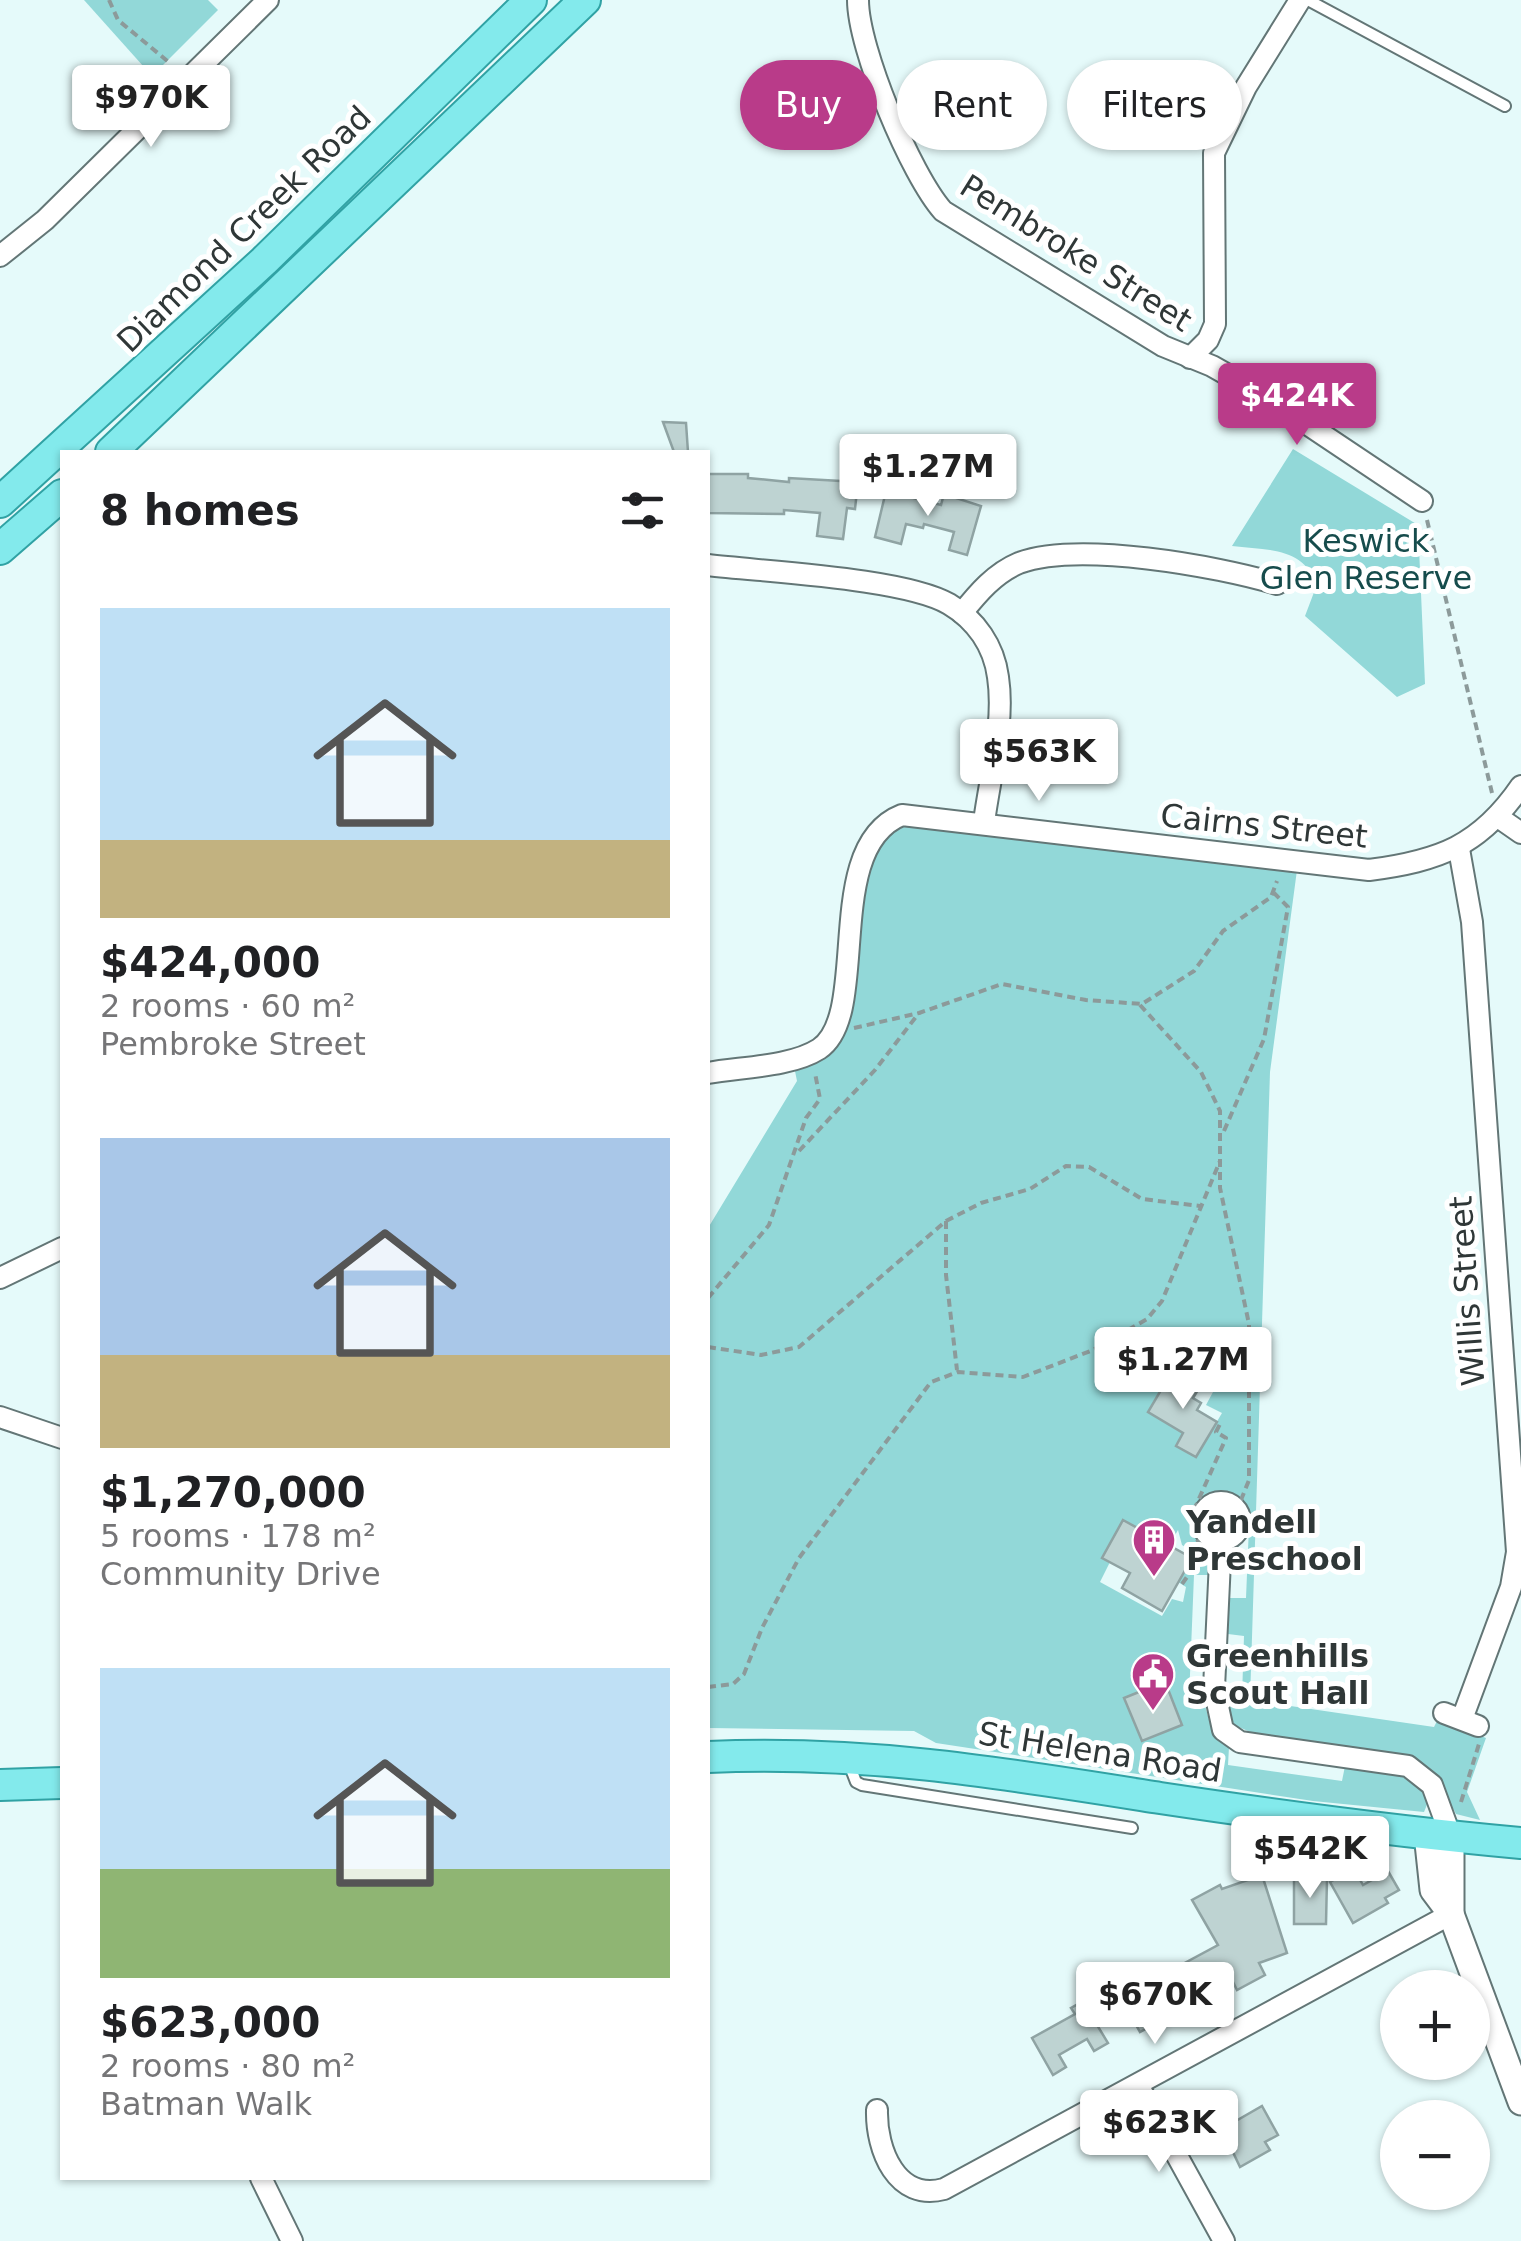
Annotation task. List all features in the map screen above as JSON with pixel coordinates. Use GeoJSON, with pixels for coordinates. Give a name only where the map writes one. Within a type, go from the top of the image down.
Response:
{"type":"FeatureCollection","features":[{"type":"Feature","properties":{"kind":"main road","name":"Diamond Creek Road"},"geometry":{"type":"LineString","coordinates":[[0,502],[264,261],[531,0]]}},
{"type":"Feature","properties":{"kind":"main road"},"geometry":{"type":"LineString","coordinates":[[113,450],[585,0]]}},
{"type":"Feature","properties":{"kind":"main road"},"geometry":{"type":"LineString","coordinates":[[0,549],[60,497]]}},
{"type":"Feature","properties":{"kind":"main road","name":"St Helena Road"},"geometry":{"type":"LineString","coordinates":[[710,1758],[846,1755],[968,1767],[1445,1823],[1521,1843]]}},
{"type":"Feature","properties":{"kind":"main road"},"geometry":{"type":"LineString","coordinates":[[0,1785],[60,1782]]}},
{"type":"Feature","properties":{"kind":"street"},"geometry":{"type":"LineString","coordinates":[[0,256],[45,220],[268,0]]}},
{"type":"Feature","properties":{"kind":"street","name":"Pembroke Street"},"geometry":{"type":"LineString","coordinates":[[858,0],[868,56],[925,185],[944,211],[1164,346],[1265,396],[1422,501]]}},
{"type":"Feature","properties":{"kind":"street"},"geometry":{"type":"LineString","coordinates":[[1190,358],[1208,340],[1215,324],[1211,186],[1218,137],[1304,0]]}},
{"type":"Feature","properties":{"kind":"street"},"geometry":{"type":"LineString","coordinates":[[962,612],[1004,570],[1056,555],[1099,555],[1213,569],[1278,584]]}},
{"type":"Feature","properties":{"kind":"street"},"geometry":{"type":"LineString","coordinates":[[710,565],[910,590],[932,596],[962,612],[985,637],[998,678],[984,822]]}},
{"type":"Feature","properties":{"kind":"street"},"geometry":{"type":"LineString","coordinates":[[1459,849],[1498,817],[1521,786]]}},
{"type":"Feature","properties":{"kind":"street","name":"Cairns Street"},"geometry":{"type":"LineString","coordinates":[[835,1032],[860,864],[871,836],[885,822],[902,815],[1369,870],[1416,863],[1459,849]]}},
{"type":"Feature","properties":{"kind":"street"},"geometry":{"type":"LineString","coordinates":[[1498,817],[1521,833]]}},
{"type":"Feature","properties":{"kind":"street","name":"Willis Street"},"geometry":{"type":"LineString","coordinates":[[1459,849],[1472,922],[1517,1552],[1512,1587],[1461,1719]]}},
{"type":"Feature","properties":{"kind":"street"},"geometry":{"type":"LineString","coordinates":[[710,1074],[814,1051],[835,1032]]}},
{"type":"Feature","properties":{"kind":"street"},"geometry":{"type":"LineString","coordinates":[[0,1278],[60,1249]]}},
{"type":"Feature","properties":{"kind":"street"},"geometry":{"type":"LineString","coordinates":[[0,1417],[60,1437]]}},
{"type":"Feature","properties":{"kind":"street"},"geometry":{"type":"LineString","coordinates":[[1221,1501],[1237,1510],[1239,1528],[1221,1540],[1203,1528],[1205,1510],[1221,1501]]}},
{"type":"Feature","properties":{"kind":"street"},"geometry":{"type":"LineString","coordinates":[[1221,1540],[1214,1688],[1223,1730],[1240,1742],[1401,1763],[1432,1785],[1445,1823],[1451,1914],[1521,2102]]}},
{"type":"Feature","properties":{"kind":"street"},"geometry":{"type":"LineString","coordinates":[[876,2110],[881,2146],[900,2181],[915,2190],[932,2192],[1451,1914]]}},
{"type":"Feature","properties":{"kind":"street"},"geometry":{"type":"LineString","coordinates":[[1138,2084],[1224,2241]]}},
{"type":"Feature","properties":{"kind":"street"},"geometry":{"type":"LineString","coordinates":[[262,2180],[292,2241]]}},
{"type":"Feature","properties":{"kind":"lane"},"geometry":{"type":"LineString","coordinates":[[1304,0],[1505,106]]}},
{"type":"Feature","properties":{"kind":"lane"},"geometry":{"type":"LineString","coordinates":[[846,1755],[856,1782],[862,1785],[1132,1828]]}},
{"type":"Feature","properties":{"kind":"path"},"geometry":{"type":"LineString","coordinates":[[109,0],[118,20],[172,64]]}},
{"type":"Feature","properties":{"kind":"path"},"geometry":{"type":"LineString","coordinates":[[1422,501],[1498,817]]}},
{"type":"Feature","properties":{"kind":"path"},"geometry":{"type":"LineString","coordinates":[[1140,1005],[1194,971],[1223,931],[1274,893],[1280,861]]}},
{"type":"Feature","properties":{"kind":"path"},"geometry":{"type":"LineString","coordinates":[[1222,1136],[1266,1032],[1288,908],[1274,893]]}},
{"type":"Feature","properties":{"kind":"path"},"geometry":{"type":"LineString","coordinates":[[835,1032],[919,1013],[1002,984],[1140,1005],[1208,1082],[1220,1111],[1220,1188],[1249,1324],[1249,1480],[1237,1510]]}},
{"type":"Feature","properties":{"kind":"path"},"geometry":{"type":"LineString","coordinates":[[796,1154],[876,1070],[919,1013]]}},
{"type":"Feature","properties":{"kind":"path"},"geometry":{"type":"LineString","coordinates":[[710,1296],[769,1225],[808,1113],[820,1099],[814,1051]]}},
{"type":"Feature","properties":{"kind":"path"},"geometry":{"type":"LineString","coordinates":[[710,1687],[732,1684],[744,1674],[762,1628],[799,1558],[923,1390],[936,1378],[958,1372],[1023,1377],[1093,1350],[1147,1318],[1159,1306],[1220,1162]]}},
{"type":"Feature","properties":{"kind":"path"},"geometry":{"type":"LineString","coordinates":[[710,1347],[761,1355],[799,1347],[946,1221],[981,1203],[1030,1189],[1072,1164],[1095,1170],[1136,1197],[1201,1206]]}},
{"type":"Feature","properties":{"kind":"path"},"geometry":{"type":"LineString","coordinates":[[946,1221],[946,1275],[958,1372]]}},
{"type":"Feature","properties":{"kind":"path"},"geometry":{"type":"LineString","coordinates":[[1182,1584],[1201,1556],[1190,1519],[1226,1438],[1216,1432],[1220,1424]]}},
{"type":"Feature","properties":{"kind":"path"},"geometry":{"type":"LineString","coordinates":[[1445,1823],[1485,1728],[1461,1719]]}},
{"type":"Feature","properties":{"kind":"green space"},"geometry":{"type":"Polygon","coordinates":[[[84,0],[208,0],[218,10],[152,76],[84,0]]]}},
{"type":"Feature","properties":{"kind":"green space","name":"Keswick Glen Reserve"},"geometry":{"type":"Polygon","coordinates":[[[1293,449],[1418,525],[1425,684],[1397,697],[1305,616],[1316,587],[1304,564],[1271,550],[1232,546],[1293,449]]]}},
{"type":"Feature","properties":{"kind":"green space"},"geometry":{"type":"Polygon","coordinates":[[[903,822],[1297,870],[1270,1072],[1250,1700],[1434,1727],[1438,1719],[1486,1738],[1467,1792],[1480,1820],[1456,1814],[1436,1776],[1412,1758],[1255,1734],[1234,1725],[1226,1698],[1242,1697],[1244,1636],[1228,1634],[1229,1598],[1246,1598],[1249,1526],[1244,1502],[1223,1492],[1201,1500],[1193,1520],[1208,1555],[1209,1575],[1194,1575],[1189,1699],[1204,1702],[1212,1730],[1229,1747],[1228,1765],[1342,1781],[1345,1766],[1382,1770],[1404,1777],[1422,1791],[1428,1802],[1424,1812],[1313,1801],[936,1743],[914,1731],[710,1728],[710,1225],[797,1081],[794,1066],[826,1055],[872,848],[903,822]],[[1174,1369],[1148,1412],[1183,1433],[1176,1446],[1196,1457],[1222,1413],[1206,1405],[1213,1392],[1174,1369]],[[1123,1520],[1102,1557],[1110,1562],[1100,1582],[1162,1616],[1172,1599],[1183,1602],[1186,1587],[1178,1582],[1195,1553],[1182,1545],[1178,1530],[1169,1546],[1123,1520]],[[1159,1666],[1133,1676],[1139,1692],[1125,1699],[1142,1741],[1182,1725],[1159,1666]]]}},
{"type":"Feature","properties":{"kind":"building"},"geometry":{"type":"Polygon","coordinates":[[[663,422],[686,423],[688,450],[673,450],[663,422]]]}},
{"type":"Feature","properties":{"kind":"building"},"geometry":{"type":"Polygon","coordinates":[[[710,474],[748,474],[748,478],[789,482],[789,478],[858,482],[855,509],[847,508],[843,539],[817,536],[820,513],[784,510],[784,514],[710,513],[710,474]]]}},
{"type":"Feature","properties":{"kind":"building"},"geometry":{"type":"Polygon","coordinates":[[[886,491],[941,505],[944,494],[981,506],[967,555],[949,550],[954,532],[924,524],[923,528],[906,524],[901,544],[875,537],[886,491]]]}},
{"type":"Feature","properties":{"kind":"building"},"geometry":{"type":"Polygon","coordinates":[[[1174,1368],[1201,1385],[1193,1398],[1201,1403],[1197,1410],[1217,1422],[1196,1457],[1176,1446],[1183,1433],[1148,1412],[1174,1368]]]}},
{"type":"Feature","properties":{"kind":"building","name":"Yandell Preschool"},"geometry":{"type":"Polygon","coordinates":[[[1123,1520],[1192,1558],[1162,1611],[1122,1588],[1130,1573],[1102,1558],[1123,1520]]]}},
{"type":"Feature","properties":{"kind":"building","name":"Greenhills Scout Hall"},"geometry":{"type":"Polygon","coordinates":[[[1159,1666],[1182,1725],[1142,1741],[1124,1698],[1139,1692],[1132,1676],[1159,1666]]]}},
{"type":"Feature","properties":{"kind":"building"},"geometry":{"type":"Polygon","coordinates":[[[1354,1869],[1363,1885],[1388,1871],[1399,1890],[1385,1898],[1388,1903],[1353,1923],[1330,1882],[1354,1869]]]}},
{"type":"Feature","properties":{"kind":"building"},"geometry":{"type":"Polygon","coordinates":[[[1262,1875],[1287,1953],[1259,1963],[1265,1975],[1237,1990],[1229,1974],[1198,1991],[1202,1998],[1140,2032],[1125,2005],[1172,1979],[1168,1972],[1218,1945],[1192,1900],[1220,1885],[1222,1889],[1262,1875]]]}},
{"type":"Feature","properties":{"kind":"building"},"geometry":{"type":"Polygon","coordinates":[[[1294,1878],[1327,1878],[1326,1924],[1294,1924],[1294,1878]]]}},
{"type":"Feature","properties":{"kind":"building"},"geometry":{"type":"Polygon","coordinates":[[[1089,1998],[1094,2008],[1104,2003],[1112,2017],[1097,2025],[1108,2043],[1094,2051],[1087,2039],[1059,2055],[1066,2067],[1053,2075],[1032,2038],[1075,2014],[1071,2008],[1089,1998]]]}},
{"type":"Feature","properties":{"kind":"building"},"geometry":{"type":"Polygon","coordinates":[[[1262,2106],[1278,2135],[1265,2142],[1270,2150],[1240,2167],[1222,2129],[1262,2106]]]}},
{"type":"Feature","properties":{"kind":"place","name":"Yandell Preschool"},"geometry":{"type":"Point","coordinates":[1154,1578]}},
{"type":"Feature","properties":{"kind":"place","name":"Greenhills Scout Hall"},"geometry":{"type":"Point","coordinates":[1153,1712]}}]}
